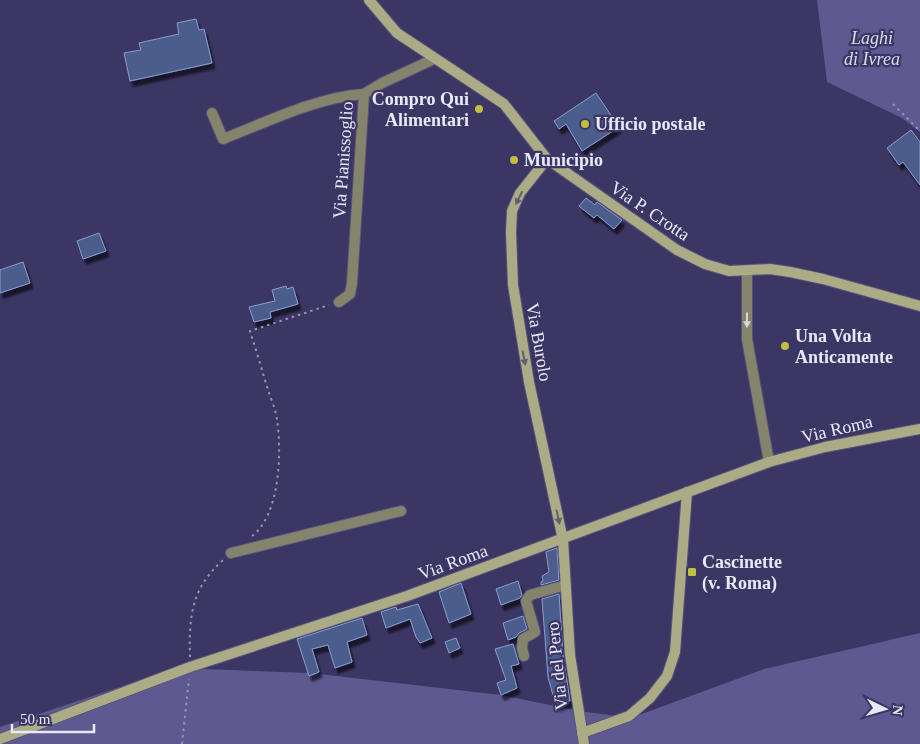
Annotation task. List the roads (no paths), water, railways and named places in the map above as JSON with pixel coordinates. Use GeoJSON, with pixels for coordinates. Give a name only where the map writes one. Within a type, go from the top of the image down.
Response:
{"type":"FeatureCollection","features":[{"type":"Feature","properties":{"kind":"street","name":"Via P. Crotta"},"geometry":{"type":"LineString","coordinates":[[369,0],[397,32],[504,104],[548,159],[677,250],[705,264],[729,271],[770,269],[790,272],[823,279],[920,306]]}},
{"type":"Feature","properties":{"kind":"street","name":"Via Pianissoglio"},"geometry":{"type":"LineString","coordinates":[[339,302],[350,294],[352,283],[364,94],[382,82],[434,58]]}},
{"type":"Feature","properties":{"kind":"street"},"geometry":{"type":"LineString","coordinates":[[212,113],[223,139],[325,101],[351,94],[364,94]]}},
{"type":"Feature","properties":{"kind":"street","name":"Via Burolo"},"geometry":{"type":"LineString","coordinates":[[548,159],[520,193],[512,212],[510,232],[513,285],[518,322],[563,540]]}},
{"type":"Feature","properties":{"kind":"street"},"geometry":{"type":"LineString","coordinates":[[747,271],[747,339],[769,462]]}},
{"type":"Feature","properties":{"kind":"street","name":"Via Roma"},"geometry":{"type":"LineString","coordinates":[[0,739],[190,667],[407,596],[563,540],[769,462],[825,447],[920,429]]}},
{"type":"Feature","properties":{"kind":"street"},"geometry":{"type":"LineString","coordinates":[[583,739],[630,716],[650,698],[667,676],[675,652],[687,492]]}},
{"type":"Feature","properties":{"kind":"street"},"geometry":{"type":"LineString","coordinates":[[231,553],[401,511]]}},
{"type":"Feature","properties":{"kind":"street","name":"Via del Pero"},"geometry":{"type":"LineString","coordinates":[[563,540],[570,655],[583,739]]}},
{"type":"Feature","properties":{"kind":"street","name":"Via del Pero"},"geometry":{"type":"LineString","coordinates":[[524,656],[522,648],[523,639],[535,632],[526,601],[530,595],[566,585]]}},
{"type":"Feature","properties":{"kind":"place","name":"Compro Qui Alimentari"},"geometry":{"type":"Point","coordinates":[479,109]}},
{"type":"Feature","properties":{"kind":"place","name":"Ufficio postale"},"geometry":{"type":"Point","coordinates":[585,124]}},
{"type":"Feature","properties":{"kind":"place","name":"Municipio"},"geometry":{"type":"Point","coordinates":[514,160]}},
{"type":"Feature","properties":{"kind":"place","name":"Una Volta Anticamente"},"geometry":{"type":"Point","coordinates":[785,346]}},
{"type":"Feature","properties":{"kind":"place","name":"Cascinette (v. Roma)"},"geometry":{"type":"Point","coordinates":[692,572]}},
{"type":"Feature","properties":{"kind":"park label","name":"Laghi di Ivrea"},"geometry":{"type":"Point","coordinates":[872,48]}}]}
